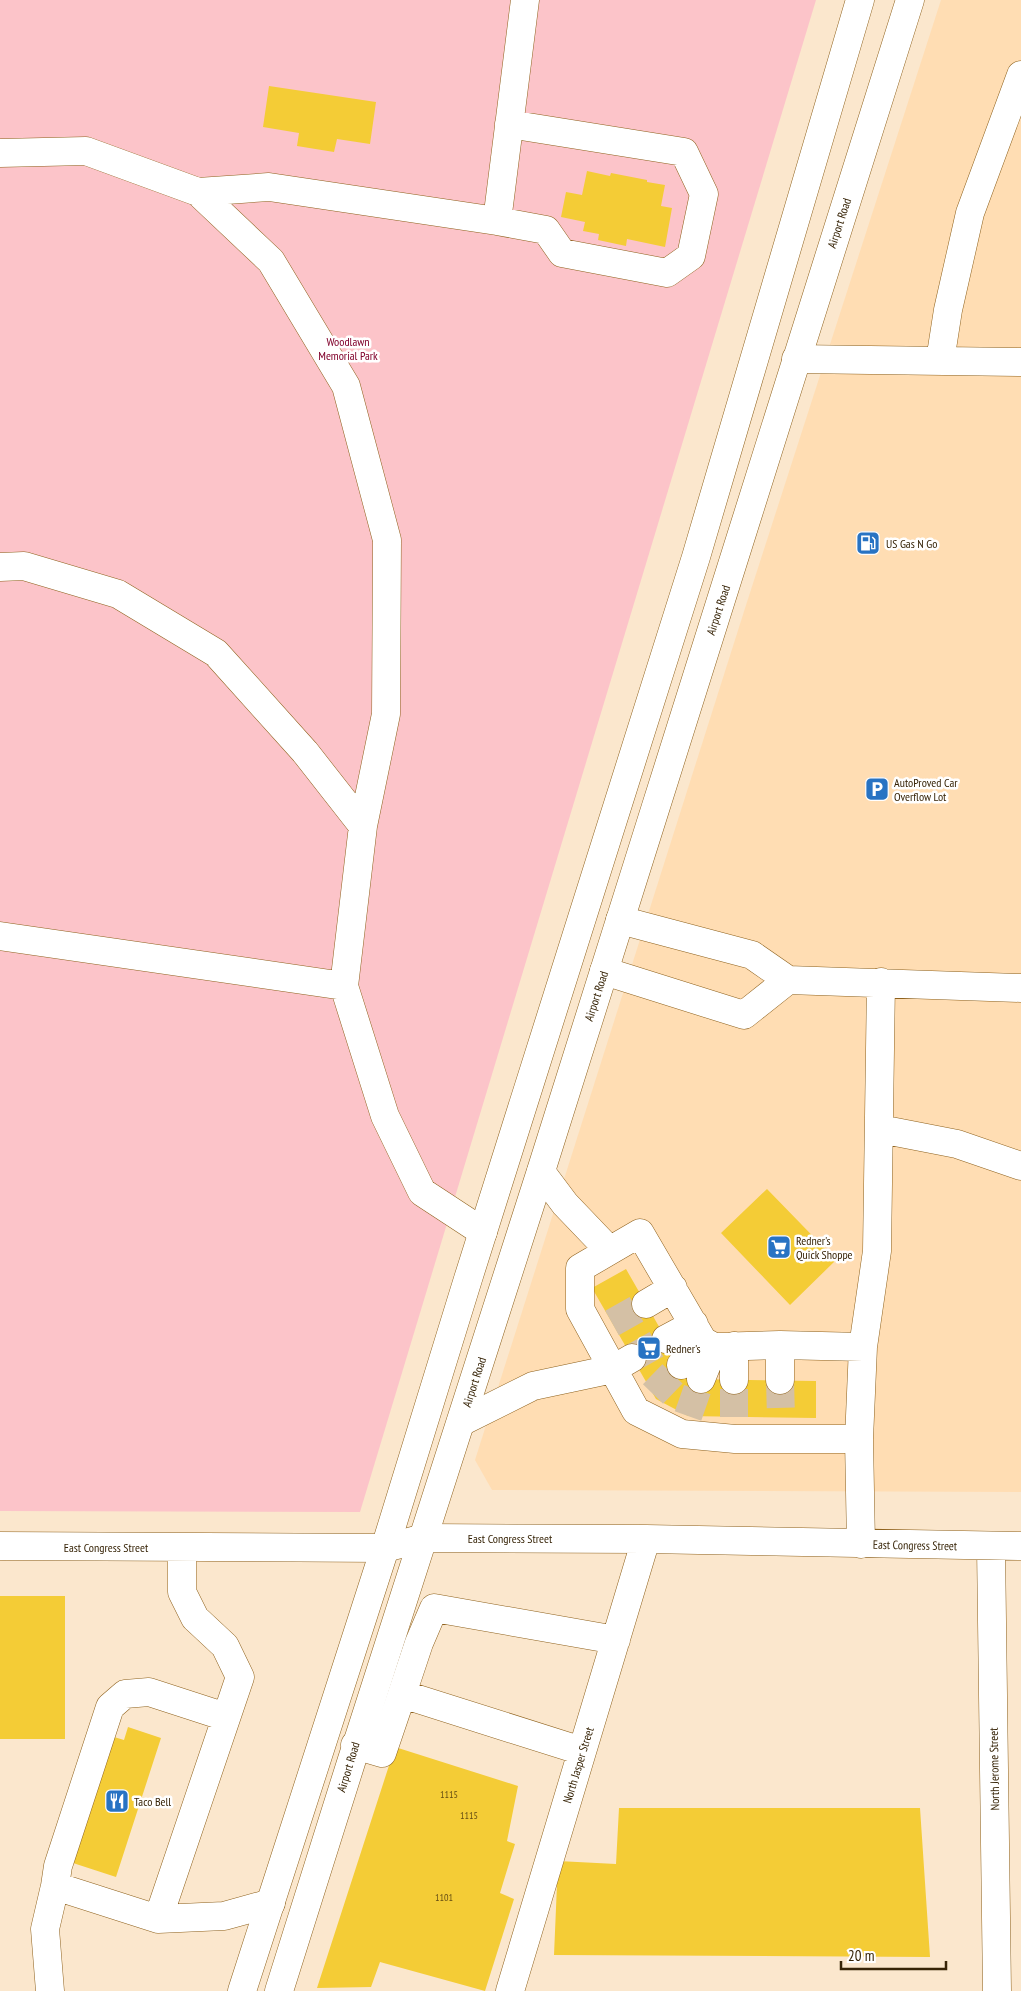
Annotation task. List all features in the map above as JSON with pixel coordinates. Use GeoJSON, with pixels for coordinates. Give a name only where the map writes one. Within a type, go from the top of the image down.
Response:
{"type":"FeatureCollection","features":[{"type":"Feature","properties":{"kind":"main road"},"geometry":{"type":"LineString","coordinates":[[496,221],[525,0]]}},
{"type":"Feature","properties":{"kind":"main road"},"geometry":{"type":"LineString","coordinates":[[242,1991],[385,1548],[482,1232],[699,547],[860,0]]}},
{"type":"Feature","properties":{"kind":"main road","name":"Airport Road"},"geometry":{"type":"LineString","coordinates":[[279,1991],[355,1745],[424,1538],[541,1172],[910,0]]}},
{"type":"Feature","properties":{"kind":"main road"},"geometry":{"type":"LineString","coordinates":[[940,361],[948,310],[970,213],[1021,75]]}},
{"type":"Feature","properties":{"kind":"main road"},"geometry":{"type":"LineString","coordinates":[[198,192],[270,187],[496,221],[546,230],[562,253],[667,272],[691,256],[704,194],[684,152],[509,124]]}},
{"type":"Feature","properties":{"kind":"main road"},"geometry":{"type":"LineString","coordinates":[[0,153],[86,151],[198,192],[271,261],[346,386],[387,540],[386,714],[363,826],[344,986],[385,1116],[422,1192],[482,1232]]}},
{"type":"Feature","properties":{"kind":"main road"},"geometry":{"type":"LineString","coordinates":[[796,359],[1021,362]]}},
{"type":"Feature","properties":{"kind":"main road"},"geometry":{"type":"LineString","coordinates":[[0,567],[24,566],[118,594],[216,654],[305,752],[363,826]]}},
{"type":"Feature","properties":{"kind":"main road"},"geometry":{"type":"LineString","coordinates":[[620,920],[752,955],[788,980],[1021,988]]}},
{"type":"Feature","properties":{"kind":"main road"},"geometry":{"type":"LineString","coordinates":[[0,936],[344,986]]}},
{"type":"Feature","properties":{"kind":"main road"},"geometry":{"type":"LineString","coordinates":[[604,971],[744,1015],[788,980]]}},
{"type":"Feature","properties":{"kind":"main road"},"geometry":{"type":"LineString","coordinates":[[861,1544],[859,1439],[862,1347],[877,1251],[881,982]]}},
{"type":"Feature","properties":{"kind":"main road"},"geometry":{"type":"LineString","coordinates":[[880,1129],[957,1144],[1021,1166]]}},
{"type":"Feature","properties":{"kind":"main road"},"geometry":{"type":"LineString","coordinates":[[541,1172],[565,1204],[609,1250]]}},
{"type":"Feature","properties":{"kind":"main road"},"geometry":{"type":"LineString","coordinates":[[734,1380],[711,1340],[673,1288],[640,1233],[580,1268],[580,1309],[603,1329],[644,1403],[685,1425],[781,1428],[859,1439]]}},
{"type":"Feature","properties":{"kind":"main road"},"geometry":{"type":"LineString","coordinates":[[646,1304],[673,1288]]}},
{"type":"Feature","properties":{"kind":"main road"},"geometry":{"type":"LineString","coordinates":[[666,1339],[862,1347]]}},
{"type":"Feature","properties":{"kind":"main road"},"geometry":{"type":"LineString","coordinates":[[691,1372],[711,1340]]}},
{"type":"Feature","properties":{"kind":"main road"},"geometry":{"type":"LineString","coordinates":[[780,1345],[780,1380]]}},
{"type":"Feature","properties":{"kind":"main road"},"geometry":{"type":"LineString","coordinates":[[461,1422],[533,1386],[623,1363]]}},
{"type":"Feature","properties":{"kind":"main road","name":"East Congress Street"},"geometry":{"type":"LineString","coordinates":[[0,1546],[385,1548],[424,1538],[646,1539],[991,1547],[1021,1546]]}},
{"type":"Feature","properties":{"kind":"main road","name":"North Jasper Street"},"geometry":{"type":"LineString","coordinates":[[510,1991],[646,1539]]}},
{"type":"Feature","properties":{"kind":"main road"},"geometry":{"type":"LineString","coordinates":[[158,1919],[240,1677],[225,1646],[195,1618],[182,1592],[182,1547]]}},
{"type":"Feature","properties":{"kind":"main road","name":"North Jerome Street"},"geometry":{"type":"LineString","coordinates":[[991,1547],[997,1991]]}},
{"type":"Feature","properties":{"kind":"main road"},"geometry":{"type":"LineString","coordinates":[[355,1745],[382,1752],[419,1643],[434,1608],[616,1640]]}},
{"type":"Feature","properties":{"kind":"main road"},"geometry":{"type":"LineString","coordinates":[[392,1636],[419,1643]]}},
{"type":"Feature","properties":{"kind":"main road"},"geometry":{"type":"LineString","coordinates":[[50,1991],[45,1929],[58,1866],[110,1707],[125,1694],[150,1692],[226,1718]]}},
{"type":"Feature","properties":{"kind":"main road"},"geometry":{"type":"LineString","coordinates":[[402,1694],[582,1750]]}},
{"type":"Feature","properties":{"kind":"main road"},"geometry":{"type":"LineString","coordinates":[[55,1886],[158,1919],[224,1916],[271,1903]]}},
{"type":"Feature","properties":{"kind":"shaded area"},"geometry":{"type":"Polygon","coordinates":[[[941,0],[1021,0],[1021,1492],[492,1490],[475,1460],[747,602],[941,0]]]}},
{"type":"Feature","properties":{"kind":"green space","name":"Woodlawn Memorial Park"},"geometry":{"type":"Polygon","coordinates":[[[0,0],[816,0],[360,1512],[0,1511],[0,0]]]}},
{"type":"Feature","properties":{"kind":"building"},"geometry":{"type":"Polygon","coordinates":[[[269,86],[376,102],[370,144],[337,139],[334,152],[297,146],[299,133],[263,127],[269,86]]]}},
{"type":"Feature","properties":{"kind":"building"},"geometry":{"type":"Polygon","coordinates":[[[587,171],[610,176],[611,173],[665,185],[661,206],[672,208],[665,247],[627,239],[626,246],[598,240],[599,234],[583,231],[585,222],[561,217],[566,192],[582,195],[587,171]]]}},
{"type":"Feature","properties":{"kind":"building","name":"Redner's Quick Shoppe"},"geometry":{"type":"Polygon","coordinates":[[[767,1189],[836,1260],[790,1305],[721,1233],[767,1189]]]}},
{"type":"Feature","properties":{"kind":"building","name":"Redner's"},"geometry":{"type":"Polygon","coordinates":[[[626,1269],[689,1379],[816,1381],[816,1418],[688,1416],[656,1399],[592,1288],[626,1269]]]}},
{"type":"Feature","properties":{"kind":"building"},"geometry":{"type":"Polygon","coordinates":[[[0,1596],[65,1596],[65,1739],[0,1739],[0,1596]]]}},
{"type":"Feature","properties":{"kind":"building","name":"Taco Bell"},"geometry":{"type":"Polygon","coordinates":[[[128,1727],[161,1738],[116,1877],[73,1863],[114,1737],[124,1740],[128,1727]]]}},
{"type":"Feature","properties":{"kind":"building"},"geometry":{"type":"Polygon","coordinates":[[[395,1747],[518,1786],[507,1841],[515,1844],[500,1893],[514,1899],[485,1991],[380,1962],[371,1987],[317,1988],[395,1747]]]}},
{"type":"Feature","properties":{"kind":"building"},"geometry":{"type":"Polygon","coordinates":[[[619,1808],[920,1808],[930,1957],[554,1955],[558,1861],[616,1864],[619,1808]]]}},
{"type":"Feature","properties":{"kind":"tunnel"},"geometry":{"type":"LineString","coordinates":[[612,1323],[646,1304]]}},
{"type":"Feature","properties":{"kind":"tunnel"},"geometry":{"type":"LineString","coordinates":[[632,1358],[666,1339]]}},
{"type":"Feature","properties":{"kind":"tunnel"},"geometry":{"type":"LineString","coordinates":[[653,1394],[681,1365]]}},
{"type":"Feature","properties":{"kind":"tunnel"},"geometry":{"type":"LineString","coordinates":[[688,1416],[701,1379]]}},
{"type":"Feature","properties":{"kind":"tunnel"},"geometry":{"type":"LineString","coordinates":[[734,1380],[734,1417]]}},
{"type":"Feature","properties":{"kind":"tunnel"},"geometry":{"type":"LineString","coordinates":[[780,1380],[781,1418]]}},
{"type":"Feature","properties":{"kind":"place","name":"US Gas N Go"},"geometry":{"type":"Point","coordinates":[868,543]}},
{"type":"Feature","properties":{"kind":"place","name":"AutoProved Car Overflow Lot"},"geometry":{"type":"Point","coordinates":[877,789]}},
{"type":"Feature","properties":{"kind":"place","name":"Redner's Quick Shoppe"},"geometry":{"type":"Point","coordinates":[779,1247]}},
{"type":"Feature","properties":{"kind":"place","name":"Redner's"},"geometry":{"type":"Point","coordinates":[649,1348]}},
{"type":"Feature","properties":{"kind":"place","name":"Taco Bell"},"geometry":{"type":"Point","coordinates":[117,1801]}}]}
